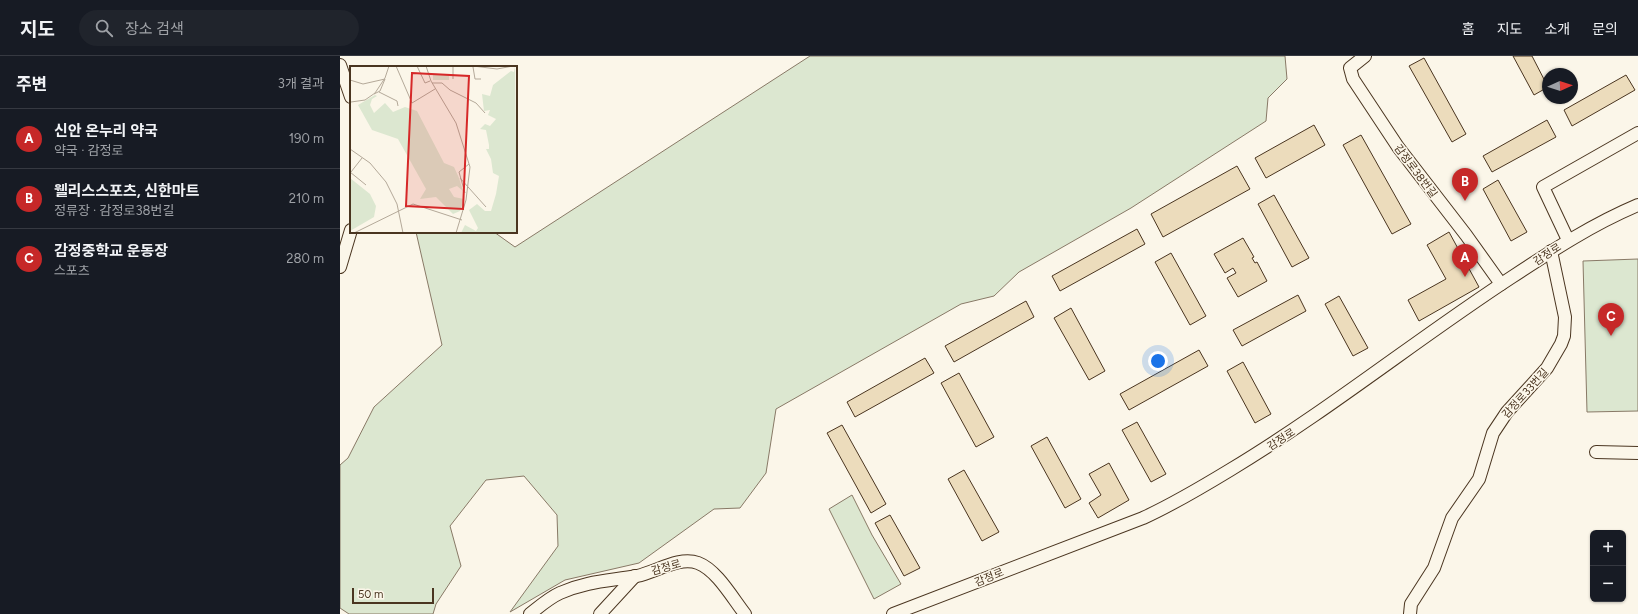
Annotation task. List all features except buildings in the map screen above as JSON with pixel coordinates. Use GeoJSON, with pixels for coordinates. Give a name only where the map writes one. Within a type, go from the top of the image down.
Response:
{"type":"FeatureCollection","features":[{"type":"Feature","properties":{"kind":"street","name":"감정로38번길"},"geometry":{"type":"LineString","coordinates":[[1365,56],[1350,68],[1353,79],[1398,147],[1466,235],[1500,284]]}},
{"type":"Feature","properties":{"kind":"street"},"geometry":{"type":"LineString","coordinates":[[340,65],[350,94]]}},
{"type":"Feature","properties":{"kind":"street"},"geometry":{"type":"LineString","coordinates":[[1568,240],[1543,187],[1638,133]]}},
{"type":"Feature","properties":{"kind":"street","name":"감정로"},"geometry":{"type":"LineString","coordinates":[[893,614],[1143,518],[1175,503],[1293,432],[1447,319],[1568,240],[1595,224],[1638,205]]}},
{"type":"Feature","properties":{"kind":"street"},"geometry":{"type":"LineString","coordinates":[[340,267],[350,233]]}},
{"type":"Feature","properties":{"kind":"street","name":"감정로33번길"},"geometry":{"type":"LineString","coordinates":[[1410,614],[1411,604],[1434,568],[1452,518],[1479,480],[1493,433],[1507,412],[1547,368],[1561,344],[1564,336],[1565,317],[1551,251]]}},
{"type":"Feature","properties":{"kind":"street"},"geometry":{"type":"LineString","coordinates":[[1596,452],[1638,453]]}},
{"type":"Feature","properties":{"kind":"street","name":"감정로"},"geometry":{"type":"LineString","coordinates":[[530,614],[558,594],[579,585],[636,576],[682,562],[692,561],[714,574],[746,614]]}},
{"type":"Feature","properties":{"kind":"street","name":"감정로"},"geometry":{"type":"LineString","coordinates":[[600,614],[636,576]]}},
{"type":"Feature","properties":{"kind":"green space"},"geometry":{"type":"Polygon","coordinates":[[[810,56],[1285,56],[1287,79],[1268,98],[1266,121],[1131,208],[1019,272],[994,296],[961,304],[776,409],[766,473],[740,508],[714,509],[639,563],[565,580],[510,612],[558,546],[557,515],[524,476],[486,480],[450,526],[461,566],[436,604],[433,614],[349,614],[340,608],[340,465],[348,458],[374,407],[442,345],[416,233],[495,233],[515,247],[810,56]]]}},
{"type":"Feature","properties":{"kind":"green space"},"geometry":{"type":"Polygon","coordinates":[[[1638,259],[1638,411],[1587,412],[1583,261],[1638,259]]]}},
{"type":"Feature","properties":{"kind":"green space"},"geometry":{"type":"Polygon","coordinates":[[[852,495],[872,535],[901,584],[874,599],[829,509],[852,495]]]}},
{"type":"Feature","properties":{"kind":"place","name":"웰리스스포츠, 신한마트"},"geometry":{"type":"Point","coordinates":[1465,201]}},
{"type":"Feature","properties":{"kind":"place","name":"신안 온누리 약국"},"geometry":{"type":"Point","coordinates":[1465,277]}},
{"type":"Feature","properties":{"kind":"place","name":"감정중학교 운동장"},"geometry":{"type":"Point","coordinates":[1611,336]}}]}
